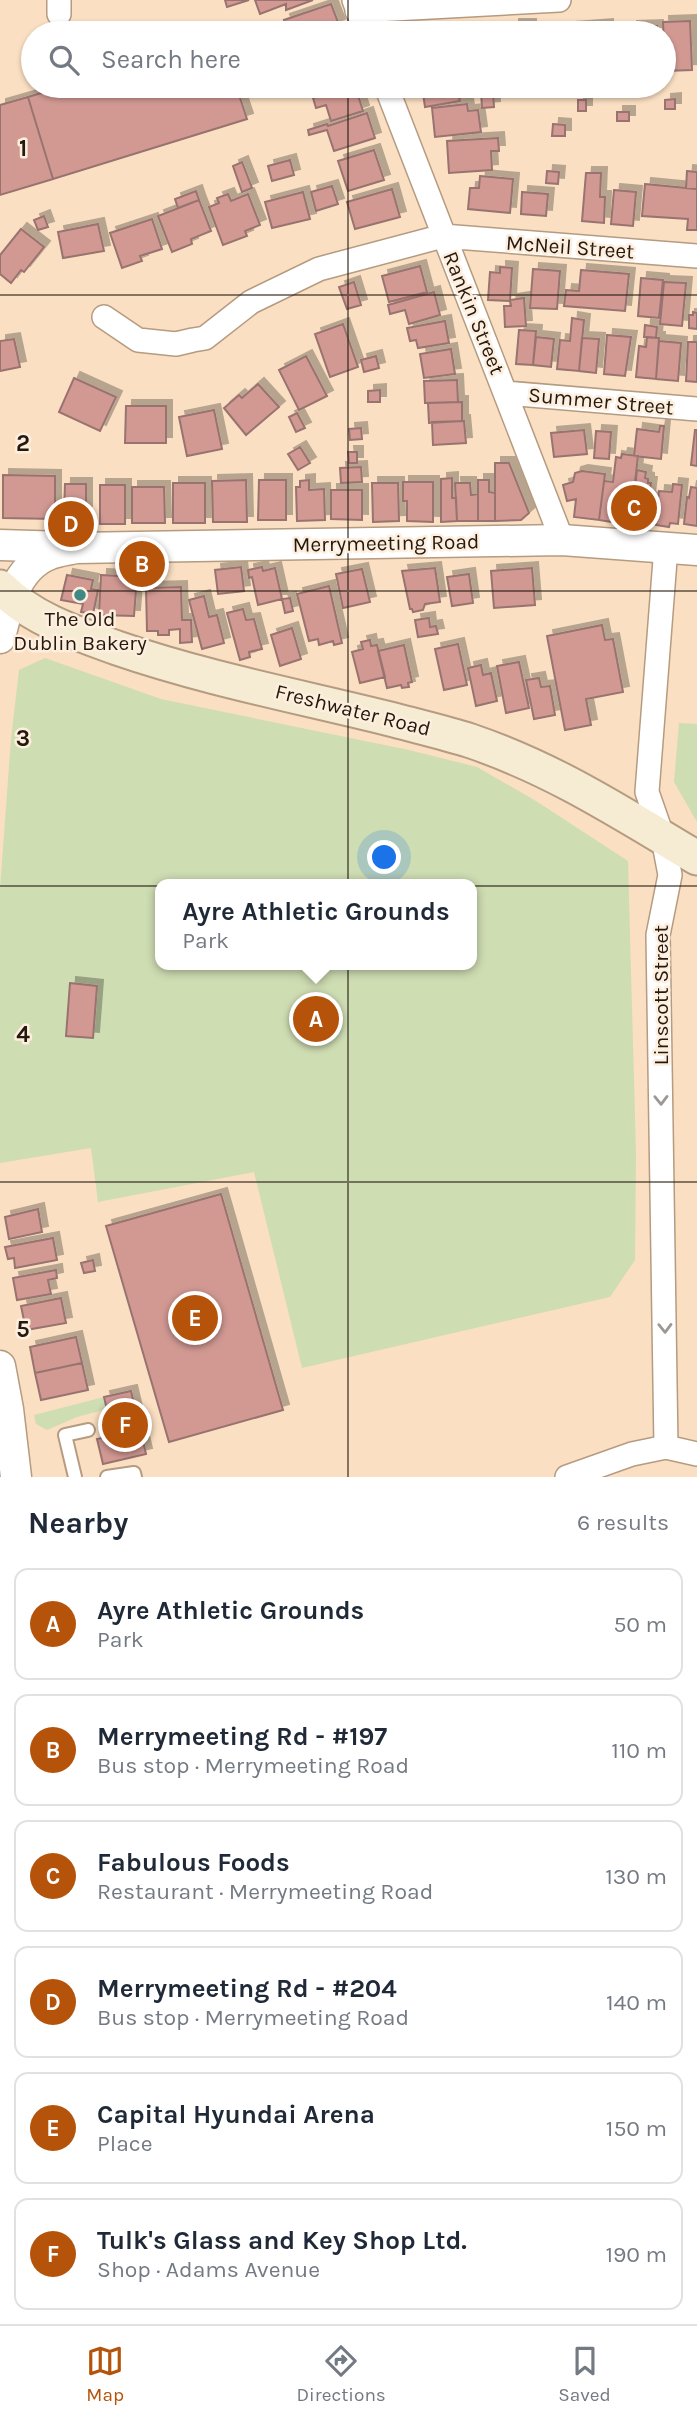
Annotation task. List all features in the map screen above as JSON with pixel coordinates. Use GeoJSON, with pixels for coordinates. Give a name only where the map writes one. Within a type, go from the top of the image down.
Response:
{"type":"FeatureCollection","features":[{"type":"Feature","properties":{"kind":"main road","name":"Freshwater Road"},"geometry":{"type":"LineString","coordinates":[[5,592],[42,619],[133,653],[185,669],[444,733],[496,750],[537,766],[597,797],[697,858]]}},
{"type":"Feature","properties":{"kind":"street"},"geometry":{"type":"LineString","coordinates":[[355,5],[559,0]]}},
{"type":"Feature","properties":{"kind":"street","name":"Rankin Street"},"geometry":{"type":"LineString","coordinates":[[391,98],[562,540]]}},
{"type":"Feature","properties":{"kind":"street","name":"McNeil Street"},"geometry":{"type":"LineString","coordinates":[[104,317],[138,340],[176,344],[205,338],[251,302],[319,269],[443,236],[697,256]]}},
{"type":"Feature","properties":{"kind":"street","name":"Summer Street"},"geometry":{"type":"LineString","coordinates":[[506,393],[697,409]]}},
{"type":"Feature","properties":{"kind":"street","name":"Merrymeeting Road"},"geometry":{"type":"LineString","coordinates":[[0,545],[76,548],[562,540],[697,550]]}},
{"type":"Feature","properties":{"kind":"street","name":"Linscott Street"},"geometry":{"type":"LineString","coordinates":[[666,547],[647,792],[663,838],[670,876],[658,934],[666,1447]]}},
{"type":"Feature","properties":{"kind":"street","name":"Merrymeeting Road"},"geometry":{"type":"LineString","coordinates":[[5,592],[48,555],[76,548]]}},
{"type":"Feature","properties":{"kind":"street"},"geometry":{"type":"LineString","coordinates":[[0,638],[5,592]]}},
{"type":"Feature","properties":{"kind":"street"},"geometry":{"type":"LineString","coordinates":[[0,1366],[16,1477]]}},
{"type":"Feature","properties":{"kind":"street"},"geometry":{"type":"LineString","coordinates":[[567,1477],[632,1454],[666,1447],[697,1454]]}},
{"type":"Feature","properties":{"kind":"lane"},"geometry":{"type":"LineString","coordinates":[[75,1477],[65,1435],[88,1430]]}},
{"type":"Feature","properties":{"kind":"lane"},"geometry":{"type":"LineString","coordinates":[[107,1477],[134,1473],[135,1477]]}},
{"type":"Feature","properties":{"kind":"green space"},"geometry":{"type":"Polygon","coordinates":[[[45,658],[161,699],[409,750],[477,767],[536,801],[628,861],[636,1154],[635,1260],[610,1297],[302,1368],[254,1172],[98,1202],[91,1148],[0,1163],[0,889],[19,670],[45,658]]]}},
{"type":"Feature","properties":{"kind":"green space"},"geometry":{"type":"Polygon","coordinates":[[[679,723],[697,724],[697,822],[674,782],[679,723]]]}},
{"type":"Feature","properties":{"kind":"green space"},"geometry":{"type":"Polygon","coordinates":[[[104,1397],[107,1409],[77,1417],[47,1430],[36,1424],[34,1415],[104,1397]]]}},
{"type":"Feature","properties":{"kind":"building"},"geometry":{"type":"Polygon","coordinates":[[[225,0],[249,0],[227,7],[225,0]]]}},
{"type":"Feature","properties":{"kind":"building"},"geometry":{"type":"Polygon","coordinates":[[[255,0],[313,0],[286,10],[286,4],[260,14],[255,0]]]}},
{"type":"Feature","properties":{"kind":"building"},"geometry":{"type":"Polygon","coordinates":[[[331,4],[337,21],[284,21],[331,4]]]}},
{"type":"Feature","properties":{"kind":"building"},"geometry":{"type":"Polygon","coordinates":[[[690,21],[692,70],[676,71],[676,22],[690,21]]]}},
{"type":"Feature","properties":{"kind":"building"},"geometry":{"type":"Polygon","coordinates":[[[28,98],[240,98],[247,119],[53,179],[28,98]]]}},
{"type":"Feature","properties":{"kind":"building"},"geometry":{"type":"Polygon","coordinates":[[[28,98],[53,179],[0,195],[0,105],[28,98]]]}},
{"type":"Feature","properties":{"kind":"building"},"geometry":{"type":"Polygon","coordinates":[[[313,98],[359,98],[363,111],[331,121],[326,105],[316,108],[313,98]]]}},
{"type":"Feature","properties":{"kind":"building"},"geometry":{"type":"Polygon","coordinates":[[[424,98],[459,98],[460,101],[425,107],[424,98]]]}},
{"type":"Feature","properties":{"kind":"building"},"geometry":{"type":"Polygon","coordinates":[[[481,98],[493,98],[494,107],[482,108],[481,98]]]}},
{"type":"Feature","properties":{"kind":"building"},"geometry":{"type":"Polygon","coordinates":[[[675,99],[675,109],[665,109],[665,100],[675,99]]]}},
{"type":"Feature","properties":{"kind":"building"},"geometry":{"type":"Polygon","coordinates":[[[578,100],[586,100],[586,111],[578,111],[578,100]]]}},
{"type":"Feature","properties":{"kind":"building"},"geometry":{"type":"Polygon","coordinates":[[[467,104],[468,111],[478,110],[481,132],[435,137],[432,108],[467,104]]]}},
{"type":"Feature","properties":{"kind":"building"},"geometry":{"type":"Polygon","coordinates":[[[617,112],[629,112],[629,121],[617,121],[617,112]]]}},
{"type":"Feature","properties":{"kind":"building"},"geometry":{"type":"Polygon","coordinates":[[[367,113],[375,138],[334,151],[327,130],[309,135],[308,130],[367,113]]]}},
{"type":"Feature","properties":{"kind":"building"},"geometry":{"type":"Polygon","coordinates":[[[553,124],[565,125],[565,136],[552,136],[553,124]]]}},
{"type":"Feature","properties":{"kind":"building"},"geometry":{"type":"Polygon","coordinates":[[[498,138],[499,151],[491,151],[492,170],[449,173],[447,141],[498,138]]]}},
{"type":"Feature","properties":{"kind":"building"},"geometry":{"type":"Polygon","coordinates":[[[374,150],[384,180],[348,191],[338,161],[374,150]]]}},
{"type":"Feature","properties":{"kind":"building"},"geometry":{"type":"Polygon","coordinates":[[[290,160],[294,175],[272,181],[268,166],[290,160]]]}},
{"type":"Feature","properties":{"kind":"building"},"geometry":{"type":"Polygon","coordinates":[[[242,162],[252,188],[242,192],[233,166],[242,162]]]}},
{"type":"Feature","properties":{"kind":"building"},"geometry":{"type":"Polygon","coordinates":[[[547,171],[559,172],[558,184],[546,183],[547,171]]]}},
{"type":"Feature","properties":{"kind":"building"},"geometry":{"type":"Polygon","coordinates":[[[687,171],[697,172],[697,189],[686,188],[687,171]]]}},
{"type":"Feature","properties":{"kind":"building"},"geometry":{"type":"Polygon","coordinates":[[[586,173],[601,173],[600,197],[605,197],[604,223],[582,221],[586,173]]]}},
{"type":"Feature","properties":{"kind":"building"},"geometry":{"type":"Polygon","coordinates":[[[480,176],[513,179],[510,213],[468,209],[470,188],[479,188],[480,176]]]}},
{"type":"Feature","properties":{"kind":"building"},"geometry":{"type":"Polygon","coordinates":[[[645,184],[697,189],[697,230],[687,230],[688,219],[642,216],[645,184]]]}},
{"type":"Feature","properties":{"kind":"building"},"geometry":{"type":"Polygon","coordinates":[[[332,186],[338,204],[316,211],[311,192],[332,186]]]}},
{"type":"Feature","properties":{"kind":"building"},"geometry":{"type":"Polygon","coordinates":[[[392,189],[400,217],[355,229],[347,202],[392,189]]]}},
{"type":"Feature","properties":{"kind":"building"},"geometry":{"type":"Polygon","coordinates":[[[614,190],[636,192],[633,226],[611,224],[614,190]]]}},
{"type":"Feature","properties":{"kind":"building"},"geometry":{"type":"Polygon","coordinates":[[[196,191],[199,200],[178,208],[175,199],[196,191]]]}},
{"type":"Feature","properties":{"kind":"building"},"geometry":{"type":"Polygon","coordinates":[[[303,192],[310,219],[272,228],[265,202],[303,192]]]}},
{"type":"Feature","properties":{"kind":"building"},"geometry":{"type":"Polygon","coordinates":[[[522,192],[548,194],[546,216],[521,214],[522,192]]]}},
{"type":"Feature","properties":{"kind":"building"},"geometry":{"type":"Polygon","coordinates":[[[228,194],[231,201],[248,194],[260,225],[245,231],[247,236],[223,245],[209,207],[219,203],[217,198],[228,194]]]}},
{"type":"Feature","properties":{"kind":"building"},"geometry":{"type":"Polygon","coordinates":[[[199,200],[211,231],[191,239],[192,244],[172,252],[158,216],[199,200]]]}},
{"type":"Feature","properties":{"kind":"building"},"geometry":{"type":"Polygon","coordinates":[[[44,216],[48,227],[38,230],[34,220],[44,216]]]}},
{"type":"Feature","properties":{"kind":"building"},"geometry":{"type":"Polygon","coordinates":[[[152,219],[162,249],[140,256],[142,261],[122,268],[110,233],[152,219]]]}},
{"type":"Feature","properties":{"kind":"building"},"geometry":{"type":"Polygon","coordinates":[[[98,224],[104,251],[63,258],[58,232],[98,224]]]}},
{"type":"Feature","properties":{"kind":"building"},"geometry":{"type":"Polygon","coordinates":[[[21,229],[44,247],[24,272],[21,270],[11,283],[0,274],[0,255],[21,229]]]}},
{"type":"Feature","properties":{"kind":"building"},"geometry":{"type":"Polygon","coordinates":[[[420,266],[427,292],[389,302],[382,276],[420,266]]]}},
{"type":"Feature","properties":{"kind":"building"},"geometry":{"type":"Polygon","coordinates":[[[500,267],[512,268],[510,301],[488,300],[490,272],[500,273],[500,267]]]}},
{"type":"Feature","properties":{"kind":"building"},"geometry":{"type":"Polygon","coordinates":[[[533,269],[560,271],[557,309],[530,308],[533,269]]]}},
{"type":"Feature","properties":{"kind":"building"},"geometry":{"type":"Polygon","coordinates":[[[581,270],[629,274],[625,311],[564,306],[566,290],[579,291],[581,270]]]}},
{"type":"Feature","properties":{"kind":"building"},"geometry":{"type":"Polygon","coordinates":[[[641,278],[663,280],[659,318],[638,316],[641,278]]]}},
{"type":"Feature","properties":{"kind":"building"},"geometry":{"type":"Polygon","coordinates":[[[354,282],[361,305],[347,309],[339,287],[354,282]]]}},
{"type":"Feature","properties":{"kind":"building"},"geometry":{"type":"Polygon","coordinates":[[[664,282],[686,283],[682,326],[660,324],[664,282]]]}},
{"type":"Feature","properties":{"kind":"building"},"geometry":{"type":"Polygon","coordinates":[[[434,292],[440,315],[409,324],[405,310],[390,314],[388,305],[434,292]]]}},
{"type":"Feature","properties":{"kind":"building"},"geometry":{"type":"Polygon","coordinates":[[[524,298],[526,326],[505,327],[504,306],[511,306],[510,300],[524,298]]]}},
{"type":"Feature","properties":{"kind":"building"},"geometry":{"type":"Polygon","coordinates":[[[693,312],[697,313],[697,329],[689,328],[689,315],[693,315],[693,312]]]}},
{"type":"Feature","properties":{"kind":"building"},"geometry":{"type":"Polygon","coordinates":[[[572,318],[584,320],[579,371],[557,369],[560,340],[570,341],[572,318]]]}},
{"type":"Feature","properties":{"kind":"building"},"geometry":{"type":"Polygon","coordinates":[[[445,321],[449,343],[418,348],[416,340],[410,341],[407,328],[445,321]]]}},
{"type":"Feature","properties":{"kind":"building"},"geometry":{"type":"Polygon","coordinates":[[[343,324],[358,367],[330,377],[315,334],[343,324]]]}},
{"type":"Feature","properties":{"kind":"building"},"geometry":{"type":"Polygon","coordinates":[[[645,325],[657,327],[656,338],[644,337],[645,325]]]}},
{"type":"Feature","properties":{"kind":"building"},"geometry":{"type":"Polygon","coordinates":[[[519,330],[536,331],[533,365],[516,364],[519,330]]]}},
{"type":"Feature","properties":{"kind":"building"},"geometry":{"type":"Polygon","coordinates":[[[607,335],[631,337],[625,376],[604,374],[607,335]]]}},
{"type":"Feature","properties":{"kind":"building"},"geometry":{"type":"Polygon","coordinates":[[[536,337],[554,339],[551,367],[533,365],[536,337]]]}},
{"type":"Feature","properties":{"kind":"building"},"geometry":{"type":"Polygon","coordinates":[[[647,337],[659,338],[656,379],[636,377],[639,346],[646,347],[647,337]]]}},
{"type":"Feature","properties":{"kind":"building"},"geometry":{"type":"Polygon","coordinates":[[[582,338],[599,339],[596,373],[579,371],[582,338]]]}},
{"type":"Feature","properties":{"kind":"building"},"geometry":{"type":"Polygon","coordinates":[[[14,339],[20,367],[0,371],[0,341],[14,339]]]}},
{"type":"Feature","properties":{"kind":"building"},"geometry":{"type":"Polygon","coordinates":[[[659,341],[681,343],[678,381],[656,379],[659,341]]]}},
{"type":"Feature","properties":{"kind":"building"},"geometry":{"type":"Polygon","coordinates":[[[688,342],[697,342],[697,382],[686,381],[688,342]]]}},
{"type":"Feature","properties":{"kind":"building"},"geometry":{"type":"Polygon","coordinates":[[[451,349],[455,374],[424,378],[420,354],[451,349]]]}},
{"type":"Feature","properties":{"kind":"building"},"geometry":{"type":"Polygon","coordinates":[[[306,356],[327,396],[299,410],[279,370],[306,356]]]}},
{"type":"Feature","properties":{"kind":"building"},"geometry":{"type":"Polygon","coordinates":[[[376,356],[379,368],[364,372],[361,360],[376,356]]]}},
{"type":"Feature","properties":{"kind":"building"},"geometry":{"type":"Polygon","coordinates":[[[74,378],[116,397],[100,431],[59,412],[74,378]]]}},
{"type":"Feature","properties":{"kind":"building"},"geometry":{"type":"Polygon","coordinates":[[[457,380],[458,402],[425,403],[424,381],[457,380]]]}},
{"type":"Feature","properties":{"kind":"building"},"geometry":{"type":"Polygon","coordinates":[[[258,384],[279,407],[246,435],[224,408],[239,395],[242,398],[258,384]]]}},
{"type":"Feature","properties":{"kind":"building"},"geometry":{"type":"Polygon","coordinates":[[[380,390],[380,402],[368,402],[368,391],[380,390]]]}},
{"type":"Feature","properties":{"kind":"building"},"geometry":{"type":"Polygon","coordinates":[[[462,402],[462,421],[429,423],[428,403],[462,402]]]}},
{"type":"Feature","properties":{"kind":"building"},"geometry":{"type":"Polygon","coordinates":[[[126,406],[166,406],[166,443],[125,443],[126,406]]]}},
{"type":"Feature","properties":{"kind":"building"},"geometry":{"type":"Polygon","coordinates":[[[214,410],[222,449],[187,456],[179,417],[214,410]]]}},
{"type":"Feature","properties":{"kind":"building"},"geometry":{"type":"Polygon","coordinates":[[[297,413],[305,428],[296,432],[289,417],[297,413]]]}},
{"type":"Feature","properties":{"kind":"building"},"geometry":{"type":"Polygon","coordinates":[[[464,421],[466,443],[433,445],[432,422],[464,421]]]}},
{"type":"Feature","properties":{"kind":"building"},"geometry":{"type":"Polygon","coordinates":[[[660,426],[664,426],[661,459],[634,456],[637,429],[659,432],[660,426]]]}},
{"type":"Feature","properties":{"kind":"building"},"geometry":{"type":"Polygon","coordinates":[[[361,428],[362,439],[350,440],[349,429],[361,428]]]}},
{"type":"Feature","properties":{"kind":"building"},"geometry":{"type":"Polygon","coordinates":[[[584,430],[587,454],[554,457],[551,433],[584,430]]]}},
{"type":"Feature","properties":{"kind":"building"},"geometry":{"type":"Polygon","coordinates":[[[697,430],[697,466],[691,465],[697,430]]]}},
{"type":"Feature","properties":{"kind":"building"},"geometry":{"type":"Polygon","coordinates":[[[596,431],[611,432],[609,459],[594,458],[596,431]]]}},
{"type":"Feature","properties":{"kind":"building"},"geometry":{"type":"Polygon","coordinates":[[[300,447],[310,463],[298,470],[288,454],[300,447]]]}},
{"type":"Feature","properties":{"kind":"building"},"geometry":{"type":"Polygon","coordinates":[[[348,452],[357,452],[357,463],[349,463],[348,452]]]}},
{"type":"Feature","properties":{"kind":"building"},"geometry":{"type":"Polygon","coordinates":[[[622,454],[638,456],[630,525],[599,520],[604,481],[613,482],[616,457],[621,458],[622,454]]]}},
{"type":"Feature","properties":{"kind":"building"},"geometry":{"type":"Polygon","coordinates":[[[495,463],[509,463],[529,513],[521,520],[495,521],[495,463]]]}},
{"type":"Feature","properties":{"kind":"building"},"geometry":{"type":"Polygon","coordinates":[[[361,467],[362,482],[341,483],[340,468],[361,467]]]}},
{"type":"Feature","properties":{"kind":"building"},"geometry":{"type":"Polygon","coordinates":[[[637,470],[646,472],[645,478],[651,483],[649,498],[655,499],[651,523],[631,520],[637,470]]]}},
{"type":"Feature","properties":{"kind":"building"},"geometry":{"type":"Polygon","coordinates":[[[582,471],[605,474],[599,520],[574,517],[576,499],[567,501],[563,485],[573,482],[575,473],[582,471]]]}},
{"type":"Feature","properties":{"kind":"building"},"geometry":{"type":"Polygon","coordinates":[[[3,475],[55,476],[55,519],[3,518],[3,475]]]}},
{"type":"Feature","properties":{"kind":"building"},"geometry":{"type":"Polygon","coordinates":[[[452,478],[452,498],[456,498],[457,521],[441,522],[441,479],[452,478]]]}},
{"type":"Feature","properties":{"kind":"building"},"geometry":{"type":"Polygon","coordinates":[[[246,480],[247,522],[213,522],[212,481],[246,480]]]}},
{"type":"Feature","properties":{"kind":"building"},"geometry":{"type":"Polygon","coordinates":[[[259,480],[286,480],[286,520],[258,520],[259,480]]]}},
{"type":"Feature","properties":{"kind":"building"},"geometry":{"type":"Polygon","coordinates":[[[309,480],[309,490],[324,489],[325,520],[297,521],[296,487],[300,487],[300,481],[309,480]]]}},
{"type":"Feature","properties":{"kind":"building"},"geometry":{"type":"Polygon","coordinates":[[[478,480],[489,480],[489,492],[495,493],[495,521],[478,521],[478,480]]]}},
{"type":"Feature","properties":{"kind":"building"},"geometry":{"type":"Polygon","coordinates":[[[403,482],[433,482],[433,522],[407,521],[403,482]]]}},
{"type":"Feature","properties":{"kind":"building"},"geometry":{"type":"Polygon","coordinates":[[[173,483],[205,483],[205,523],[173,523],[173,483]]]}},
{"type":"Feature","properties":{"kind":"building"},"geometry":{"type":"Polygon","coordinates":[[[372,483],[398,483],[399,521],[373,522],[372,483]]]}},
{"type":"Feature","properties":{"kind":"building"},"geometry":{"type":"Polygon","coordinates":[[[455,483],[470,483],[471,495],[478,494],[478,521],[457,521],[455,483]]]}},
{"type":"Feature","properties":{"kind":"building"},"geometry":{"type":"Polygon","coordinates":[[[65,484],[86,484],[86,512],[64,512],[65,484]]]}},
{"type":"Feature","properties":{"kind":"building"},"geometry":{"type":"Polygon","coordinates":[[[673,484],[682,485],[678,524],[670,523],[669,527],[656,525],[659,491],[672,492],[673,484]]]}},
{"type":"Feature","properties":{"kind":"building"},"geometry":{"type":"Polygon","coordinates":[[[100,485],[125,485],[125,524],[100,524],[100,485]]]}},
{"type":"Feature","properties":{"kind":"building"},"geometry":{"type":"Polygon","coordinates":[[[132,487],[164,487],[165,523],[132,523],[132,487]]]}},
{"type":"Feature","properties":{"kind":"building"},"geometry":{"type":"Polygon","coordinates":[[[691,487],[697,488],[697,526],[684,524],[691,487]]]}},
{"type":"Feature","properties":{"kind":"building"},"geometry":{"type":"Polygon","coordinates":[[[331,490],[362,490],[362,520],[331,519],[331,490]]]}},
{"type":"Feature","properties":{"kind":"building"},"geometry":{"type":"Polygon","coordinates":[[[241,567],[244,591],[218,594],[215,570],[241,567]]]}},
{"type":"Feature","properties":{"kind":"building"},"geometry":{"type":"Polygon","coordinates":[[[262,567],[263,571],[275,568],[282,599],[258,605],[248,570],[262,567]]]}},
{"type":"Feature","properties":{"kind":"building"},"geometry":{"type":"Polygon","coordinates":[[[435,568],[440,602],[425,604],[423,610],[413,612],[410,609],[402,571],[435,568]]]}},
{"type":"Feature","properties":{"kind":"building"},"geometry":{"type":"Polygon","coordinates":[[[532,568],[535,605],[494,608],[491,571],[532,568]]]}},
{"type":"Feature","properties":{"kind":"building"},"geometry":{"type":"Polygon","coordinates":[[[362,569],[370,602],[343,608],[336,574],[362,569]]]}},
{"type":"Feature","properties":{"kind":"building"},"geometry":{"type":"Polygon","coordinates":[[[469,574],[473,603],[452,606],[447,577],[469,574]]]}},
{"type":"Feature","properties":{"kind":"building","name":"The Old Dublin Bakery"},"geometry":{"type":"Polygon","coordinates":[[[67,575],[93,580],[91,589],[98,590],[93,614],[81,612],[83,604],[61,600],[67,575]]]}},
{"type":"Feature","properties":{"kind":"building"},"geometry":{"type":"Polygon","coordinates":[[[101,575],[137,577],[134,616],[99,615],[101,575]]]}},
{"type":"Feature","properties":{"kind":"building"},"geometry":{"type":"Polygon","coordinates":[[[329,586],[342,643],[334,645],[333,641],[319,645],[318,639],[309,641],[297,594],[329,586]]]}},
{"type":"Feature","properties":{"kind":"building"},"geometry":{"type":"Polygon","coordinates":[[[181,587],[182,620],[191,620],[192,642],[180,643],[180,629],[169,630],[169,635],[147,631],[146,588],[181,587]]]}},
{"type":"Feature","properties":{"kind":"building"},"geometry":{"type":"Polygon","coordinates":[[[204,596],[209,617],[217,615],[224,643],[202,649],[189,600],[204,596]]]}},
{"type":"Feature","properties":{"kind":"building"},"geometry":{"type":"Polygon","coordinates":[[[290,598],[293,611],[285,613],[282,599],[290,598]]]}},
{"type":"Feature","properties":{"kind":"building"},"geometry":{"type":"Polygon","coordinates":[[[243,609],[246,620],[254,619],[262,649],[249,652],[250,657],[240,660],[227,613],[243,609]]]}},
{"type":"Feature","properties":{"kind":"building"},"geometry":{"type":"Polygon","coordinates":[[[429,618],[430,627],[436,626],[438,634],[418,637],[415,620],[429,618]]]}},
{"type":"Feature","properties":{"kind":"building"},"geometry":{"type":"Polygon","coordinates":[[[602,625],[605,640],[613,639],[623,692],[586,699],[591,725],[565,730],[547,636],[602,625]]]}},
{"type":"Feature","properties":{"kind":"building"},"geometry":{"type":"Polygon","coordinates":[[[292,628],[301,659],[280,666],[271,635],[292,628]]]}},
{"type":"Feature","properties":{"kind":"building"},"geometry":{"type":"Polygon","coordinates":[[[370,640],[371,646],[377,645],[385,677],[360,683],[352,652],[363,649],[361,642],[370,640]]]}},
{"type":"Feature","properties":{"kind":"building"},"geometry":{"type":"Polygon","coordinates":[[[458,644],[467,685],[444,690],[435,649],[458,644]]]}},
{"type":"Feature","properties":{"kind":"building"},"geometry":{"type":"Polygon","coordinates":[[[404,645],[412,682],[408,683],[409,687],[402,688],[401,685],[387,688],[378,651],[404,645]]]}},
{"type":"Feature","properties":{"kind":"building"},"geometry":{"type":"Polygon","coordinates":[[[519,662],[529,708],[506,713],[497,666],[519,662]]]}},
{"type":"Feature","properties":{"kind":"building"},"geometry":{"type":"Polygon","coordinates":[[[481,665],[483,675],[491,673],[497,701],[476,706],[468,668],[481,665]]]}},
{"type":"Feature","properties":{"kind":"building"},"geometry":{"type":"Polygon","coordinates":[[[539,678],[541,687],[550,686],[555,715],[534,719],[526,680],[539,678]]]}},
{"type":"Feature","properties":{"kind":"building"},"geometry":{"type":"Polygon","coordinates":[[[70,983],[97,986],[93,1038],[66,1036],[70,983]]]}},
{"type":"Feature","properties":{"kind":"building"},"geometry":{"type":"Polygon","coordinates":[[[221,1194],[283,1410],[169,1442],[106,1226],[221,1194]]]}},
{"type":"Feature","properties":{"kind":"building"},"geometry":{"type":"Polygon","coordinates":[[[38,1209],[42,1232],[9,1239],[5,1217],[38,1209]]]}},
{"type":"Feature","properties":{"kind":"building"},"geometry":{"type":"Polygon","coordinates":[[[53,1238],[57,1260],[15,1268],[14,1258],[8,1259],[5,1247],[53,1238]]]}},
{"type":"Feature","properties":{"kind":"building"},"geometry":{"type":"Polygon","coordinates":[[[93,1260],[95,1271],[84,1273],[81,1263],[93,1260]]]}},
{"type":"Feature","properties":{"kind":"building"},"geometry":{"type":"Polygon","coordinates":[[[56,1270],[57,1278],[48,1280],[51,1294],[17,1300],[13,1278],[56,1270]]]}},
{"type":"Feature","properties":{"kind":"building"},"geometry":{"type":"Polygon","coordinates":[[[61,1298],[66,1323],[26,1330],[21,1306],[61,1298]]]}},
{"type":"Feature","properties":{"kind":"building"},"geometry":{"type":"Polygon","coordinates":[[[76,1337],[82,1363],[35,1373],[30,1347],[76,1337]]]}},
{"type":"Feature","properties":{"kind":"building"},"geometry":{"type":"Polygon","coordinates":[[[82,1363],[88,1390],[41,1400],[35,1373],[82,1363]]]}},
{"type":"Feature","properties":{"kind":"building"},"geometry":{"type":"Polygon","coordinates":[[[131,1391],[146,1454],[103,1464],[97,1439],[113,1436],[104,1397],[131,1391]]]}},
{"type":"Feature","properties":{"kind":"place","name":"Fabulous Foods"},"geometry":{"type":"Point","coordinates":[634,508]}},
{"type":"Feature","properties":{"kind":"place","name":"Merrymeeting Rd - #204"},"geometry":{"type":"Point","coordinates":[71,524]}},
{"type":"Feature","properties":{"kind":"place","name":"Merrymeeting Rd - #197"},"geometry":{"type":"Point","coordinates":[142,564]}},
{"type":"Feature","properties":{"kind":"place","name":"The Old Dublin Bakery"},"geometry":{"type":"Point","coordinates":[80,595]}},
{"type":"Feature","properties":{"kind":"place","name":"Ayre Athletic Grounds"},"geometry":{"type":"Point","coordinates":[316,1019]}},
{"type":"Feature","properties":{"kind":"place","name":"Capital Hyundai Arena"},"geometry":{"type":"Point","coordinates":[195,1318]}},
{"type":"Feature","properties":{"kind":"place","name":"Tulk's Glass and Key Shop Ltd."},"geometry":{"type":"Point","coordinates":[125,1425]}}]}
